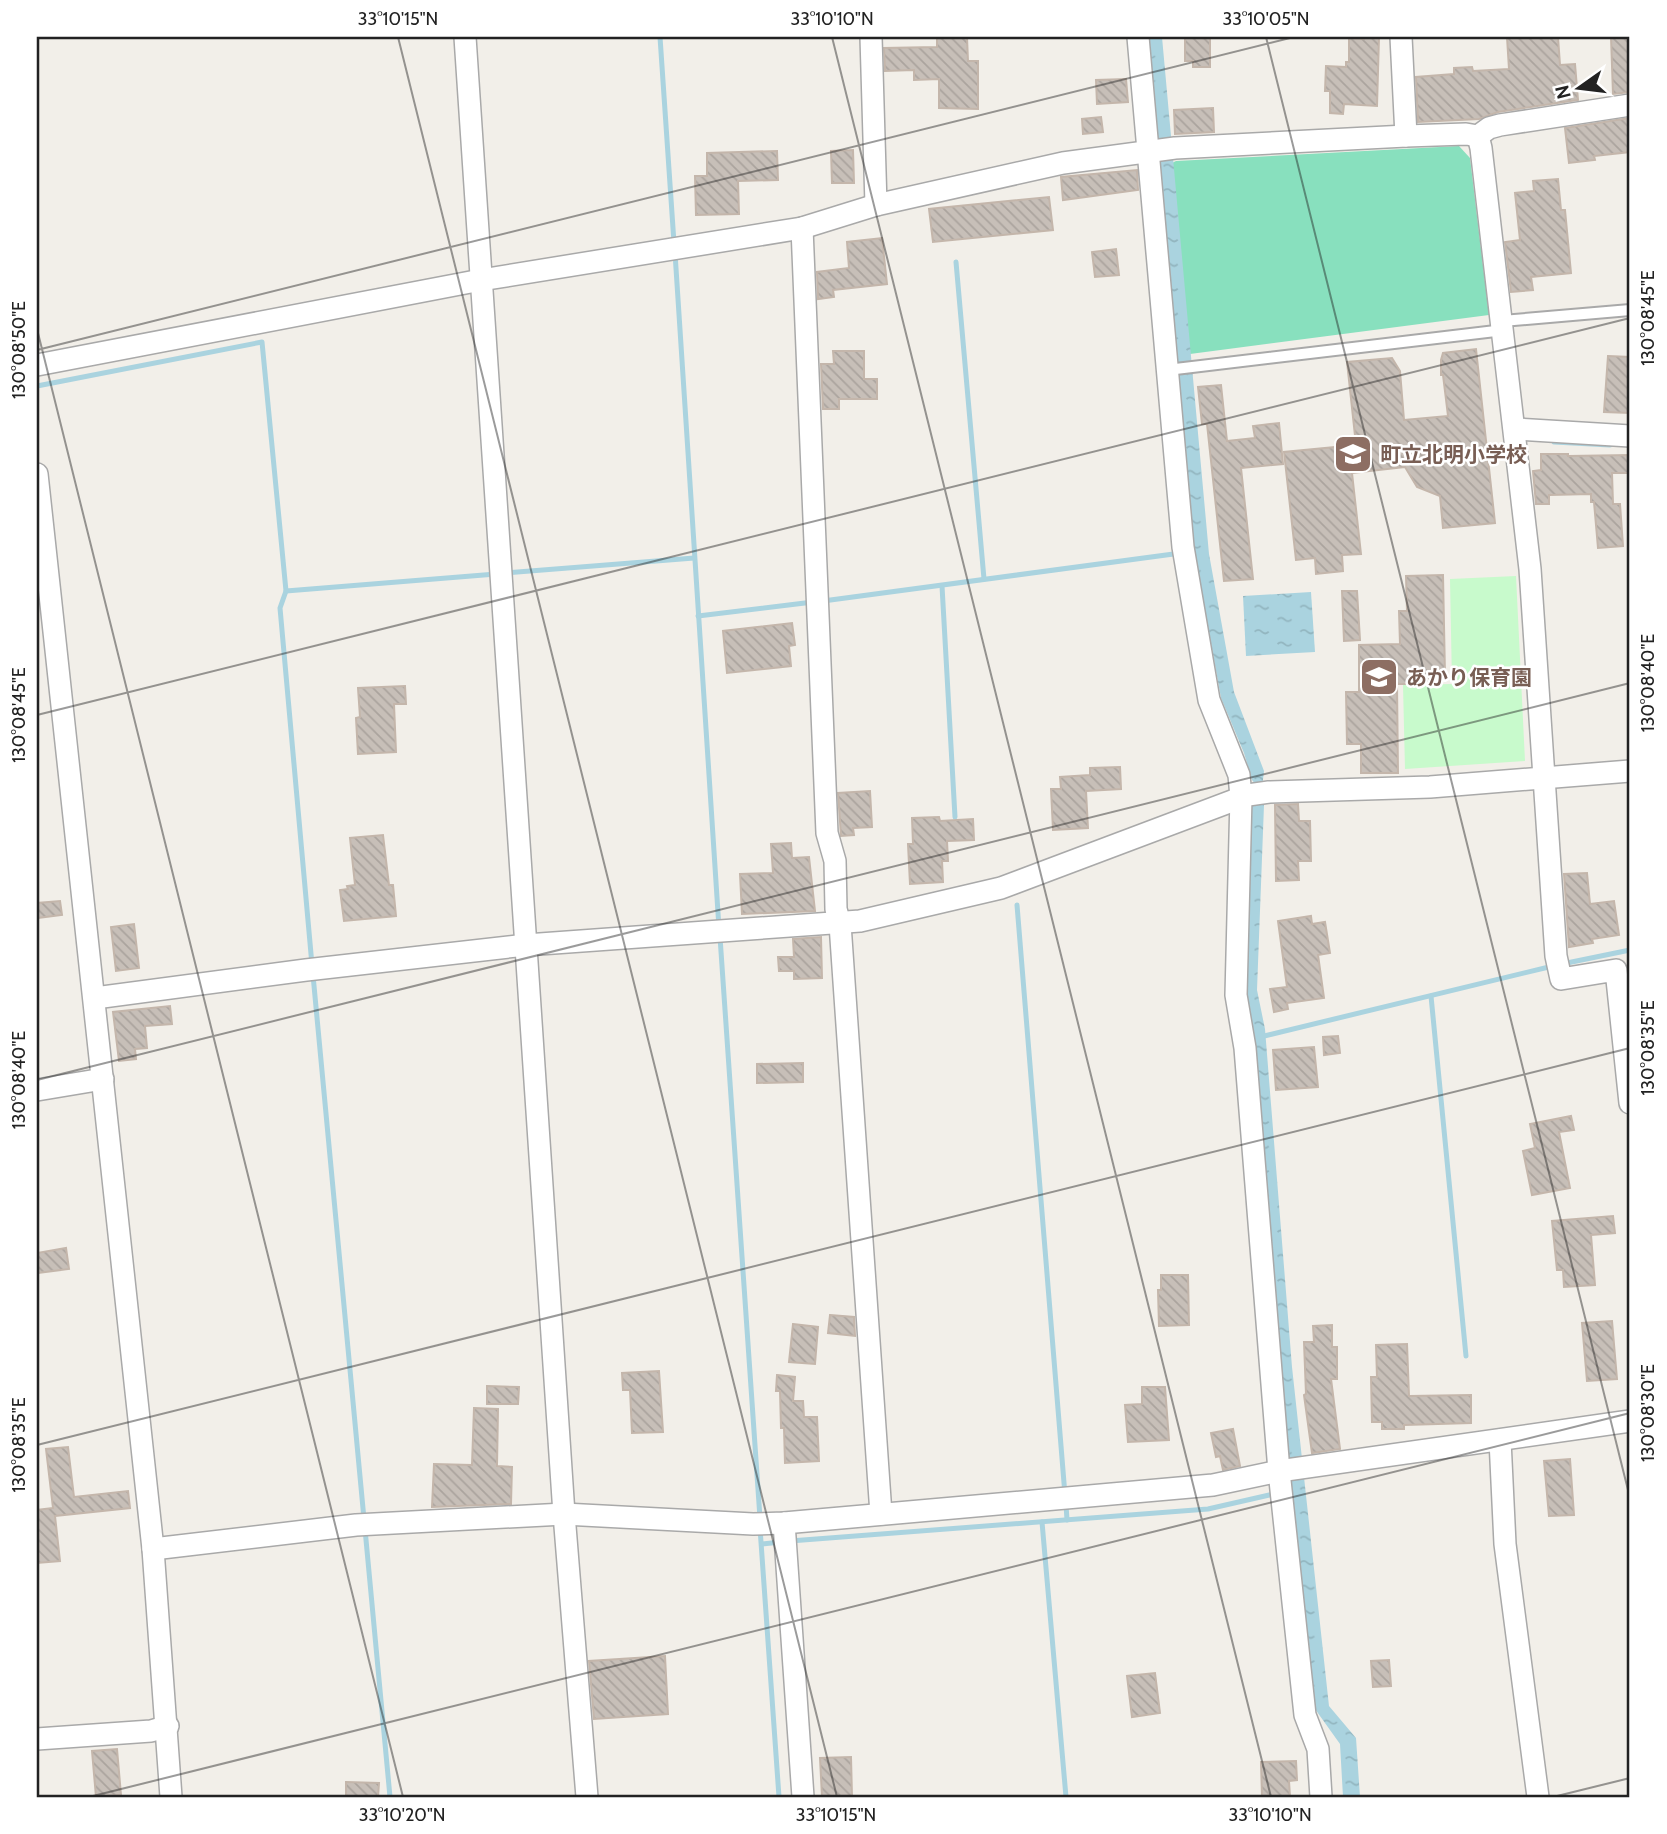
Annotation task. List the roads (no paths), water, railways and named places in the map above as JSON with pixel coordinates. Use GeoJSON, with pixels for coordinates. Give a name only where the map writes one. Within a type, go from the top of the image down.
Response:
{"type":"FeatureCollection","features":[{"type":"Feature","properties":{"kind":"street"},"geometry":{"type":"LineString","coordinates":[[465,37],[564,1514],[587,1797]]}},
{"type":"Feature","properties":{"kind":"street"},"geometry":{"type":"LineString","coordinates":[[871,37],[876,205]]}},
{"type":"Feature","properties":{"kind":"street"},"geometry":{"type":"LineString","coordinates":[[1138,37],[1159,150],[1170,369],[1184,553],[1209,700],[1239,775],[1253,795],[1236,995],[1245,1048],[1287,1479],[1305,1715],[1318,1749],[1321,1797]]}},
{"type":"Feature","properties":{"kind":"street"},"geometry":{"type":"LineString","coordinates":[[1401,37],[1406,136]]}},
{"type":"Feature","properties":{"kind":"street"},"geometry":{"type":"LineString","coordinates":[[37,365],[481,280],[802,228],[876,205],[1063,163],[1159,150],[1406,136],[1478,136],[1489,128],[1500,125],[1630,105]]}},
{"type":"Feature","properties":{"kind":"street"},"geometry":{"type":"LineString","coordinates":[[1478,136],[1482,148],[1516,429],[1530,569],[1558,964],[1561,979],[1616,970],[1630,1104]]}},
{"type":"Feature","properties":{"kind":"street"},"geometry":{"type":"LineString","coordinates":[[802,228],[827,833],[835,861],[836,909],[840,924],[881,1514]]}},
{"type":"Feature","properties":{"kind":"street"},"geometry":{"type":"LineString","coordinates":[[1516,429],[1630,436]]}},
{"type":"Feature","properties":{"kind":"street"},"geometry":{"type":"LineString","coordinates":[[37,474],[153,1549],[172,1797]]}},
{"type":"Feature","properties":{"kind":"street"},"geometry":{"type":"LineString","coordinates":[[95,998],[526,945],[840,924],[1001,888],[1253,795],[1430,787],[1630,771]]}},
{"type":"Feature","properties":{"kind":"street"},"geometry":{"type":"LineString","coordinates":[[37,1090],[103,1079]]}},
{"type":"Feature","properties":{"kind":"street"},"geometry":{"type":"LineString","coordinates":[[153,1549],[363,1525],[564,1514],[775,1531],[881,1514],[1287,1479],[1500,1440],[1630,1421]]}},
{"type":"Feature","properties":{"kind":"street"},"geometry":{"type":"LineString","coordinates":[[1500,1440],[1505,1544],[1538,1797]]}},
{"type":"Feature","properties":{"kind":"street"},"geometry":{"type":"LineString","coordinates":[[775,1531],[803,1797]]}},
{"type":"Feature","properties":{"kind":"street"},"geometry":{"type":"LineString","coordinates":[[37,1739],[151,1731],[168,1726]]}},
{"type":"Feature","properties":{"kind":"lane"},"geometry":{"type":"LineString","coordinates":[[1170,369],[1630,310]]}},
{"type":"Feature","properties":{"kind":"water"},"geometry":{"type":"Polygon","coordinates":[[[1149,37],[1162,37],[1209,554],[1234,692],[1264,771],[1261,796],[1264,805],[1257,990],[1265,1029],[1292,1367],[1329,1706],[1356,1738],[1360,1797],[1343,1797],[1340,1744],[1315,1709],[1280,1369],[1254,1033],[1247,993],[1250,807],[1255,801],[1256,785],[1221,698],[1195,556],[1149,37]]]}},
{"type":"Feature","properties":{"kind":"water"},"geometry":{"type":"Polygon","coordinates":[[[1311,592],[1315,652],[1246,656],[1243,596],[1311,592]]]}},
{"type":"Feature","properties":{"kind":"waterway"},"geometry":{"type":"LineString","coordinates":[[660,37],[674,243]]}},
{"type":"Feature","properties":{"kind":"waterway"},"geometry":{"type":"LineString","coordinates":[[675,253],[719,928]]}},
{"type":"Feature","properties":{"kind":"waterway"},"geometry":{"type":"LineString","coordinates":[[956,262],[984,579]]}},
{"type":"Feature","properties":{"kind":"waterway"},"geometry":{"type":"LineString","coordinates":[[37,386],[262,342],[286,591],[496,574]]}},
{"type":"Feature","properties":{"kind":"waterway"},"geometry":{"type":"LineString","coordinates":[[1554,442],[1610,445]]}},
{"type":"Feature","properties":{"kind":"waterway"},"geometry":{"type":"LineString","coordinates":[[823,601],[1181,553]]}},
{"type":"Feature","properties":{"kind":"waterway"},"geometry":{"type":"LineString","coordinates":[[506,573],[694,558]]}},
{"type":"Feature","properties":{"kind":"waterway"},"geometry":{"type":"LineString","coordinates":[[942,586],[955,817]]}},
{"type":"Feature","properties":{"kind":"waterway"},"geometry":{"type":"LineString","coordinates":[[286,591],[280,608],[312,965]]}},
{"type":"Feature","properties":{"kind":"waterway"},"geometry":{"type":"LineString","coordinates":[[698,616],[813,602]]}},
{"type":"Feature","properties":{"kind":"waterway"},"geometry":{"type":"LineString","coordinates":[[1017,905],[1065,1495]]}},
{"type":"Feature","properties":{"kind":"waterway"},"geometry":{"type":"LineString","coordinates":[[720,937],[760,1518]]}},
{"type":"Feature","properties":{"kind":"waterway"},"geometry":{"type":"LineString","coordinates":[[1562,964],[1630,950]]}},
{"type":"Feature","properties":{"kind":"waterway"},"geometry":{"type":"LineString","coordinates":[[1260,1037],[1553,966]]}},
{"type":"Feature","properties":{"kind":"waterway"},"geometry":{"type":"LineString","coordinates":[[313,975],[364,1519]]}},
{"type":"Feature","properties":{"kind":"waterway"},"geometry":{"type":"LineString","coordinates":[[1431,996],[1466,1356]]}},
{"type":"Feature","properties":{"kind":"waterway"},"geometry":{"type":"LineString","coordinates":[[790,1541],[1208,1509],[1278,1493]]}},
{"type":"Feature","properties":{"kind":"waterway"},"geometry":{"type":"LineString","coordinates":[[1066,1505],[1067,1520]]}},
{"type":"Feature","properties":{"kind":"waterway"},"geometry":{"type":"LineString","coordinates":[[1042,1522],[1066,1797]]}},
{"type":"Feature","properties":{"kind":"waterway"},"geometry":{"type":"LineString","coordinates":[[760,1528],[779,1797]]}},
{"type":"Feature","properties":{"kind":"waterway"},"geometry":{"type":"LineString","coordinates":[[365,1529],[390,1797]]}},
{"type":"Feature","properties":{"kind":"waterway"},"geometry":{"type":"LineString","coordinates":[[762,1544],[781,1542]]}},
{"type":"Feature","properties":{"kind":"place","name":"町立北明小学校"},"geometry":{"type":"Point","coordinates":[1353,454]}},
{"type":"Feature","properties":{"kind":"place","name":"あかり保育園"},"geometry":{"type":"Point","coordinates":[1379,677]}}]}
